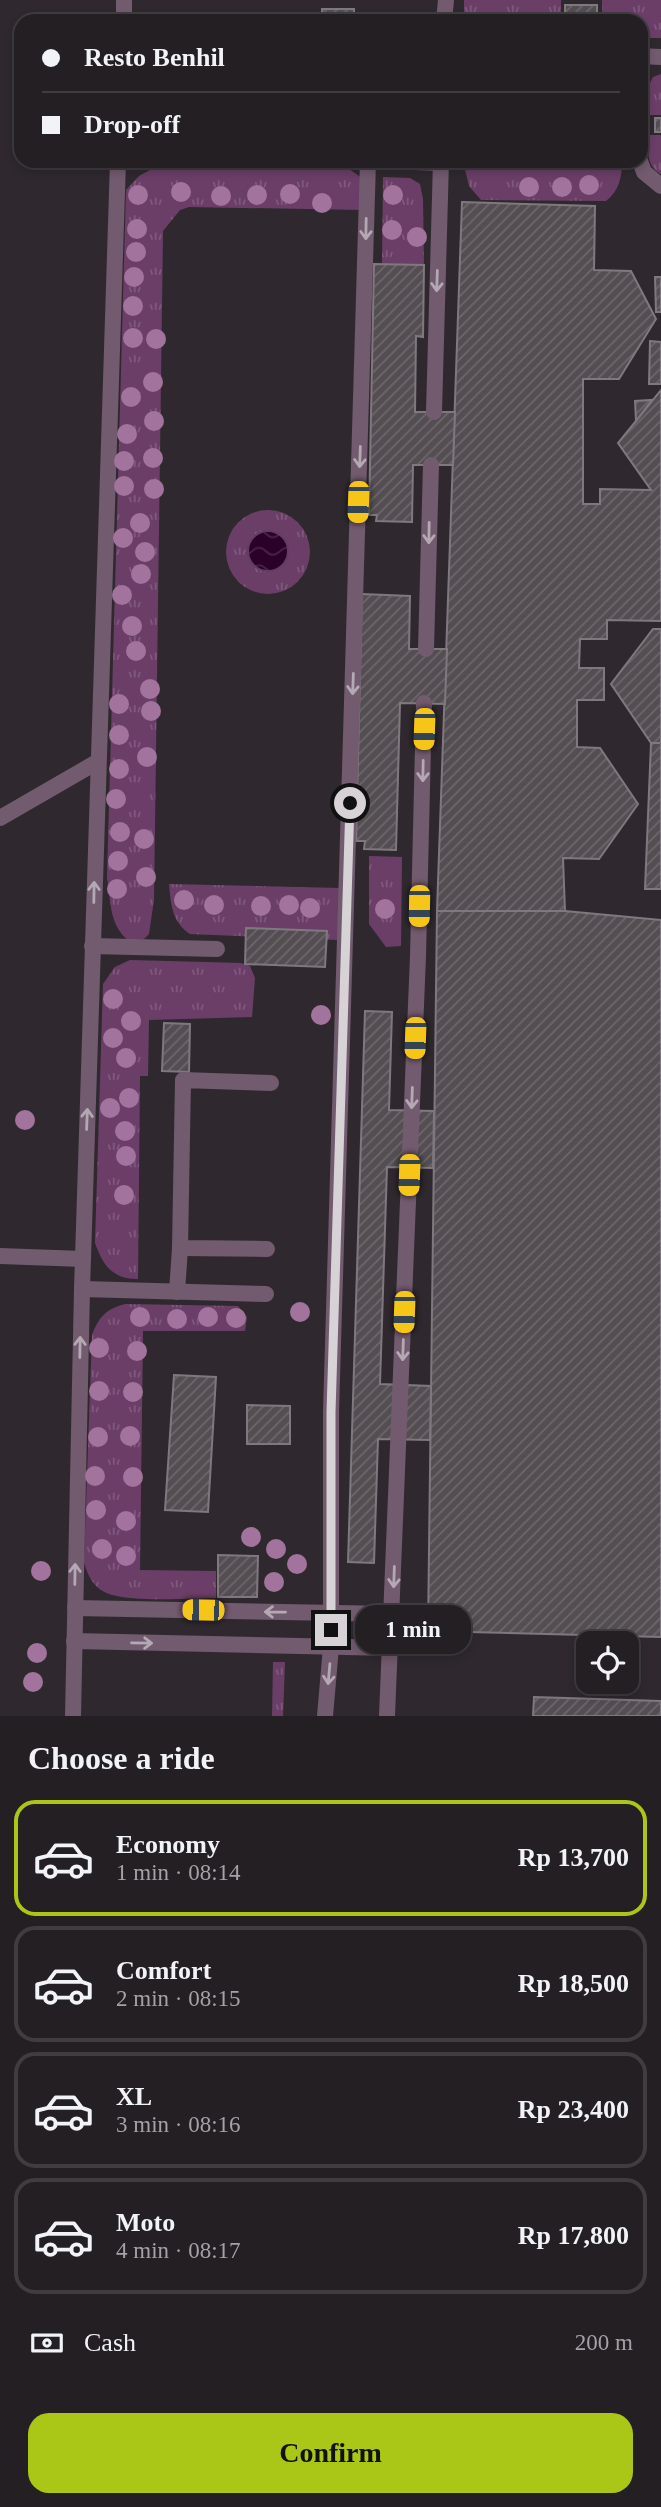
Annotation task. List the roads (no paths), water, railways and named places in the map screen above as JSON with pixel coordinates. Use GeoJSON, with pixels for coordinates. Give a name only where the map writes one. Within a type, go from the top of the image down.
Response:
{"type":"FeatureCollection","features":[{"type":"Feature","properties":{"kind":"lane"},"geometry":{"type":"LineString","coordinates":[[73,1716],[97,762],[118,168]]}},
{"type":"Feature","properties":{"kind":"lane"},"geometry":{"type":"LineString","coordinates":[[325,1716],[331,1647],[331,1412],[368,168]]}},
{"type":"Feature","properties":{"kind":"lane"},"geometry":{"type":"LineString","coordinates":[[434,412],[441,168]]}},
{"type":"Feature","properties":{"kind":"lane"},"geometry":{"type":"LineString","coordinates":[[643,168],[661,186]]}},
{"type":"Feature","properties":{"kind":"lane"},"geometry":{"type":"LineString","coordinates":[[426,649],[431,465]]}},
{"type":"Feature","properties":{"kind":"lane"},"geometry":{"type":"LineString","coordinates":[[387,1716],[418,956],[424,703]]}},
{"type":"Feature","properties":{"kind":"lane"},"geometry":{"type":"LineString","coordinates":[[0,818],[97,762]]}},
{"type":"Feature","properties":{"kind":"lane"},"geometry":{"type":"LineString","coordinates":[[92,946],[217,949]]}},
{"type":"Feature","properties":{"kind":"lane"},"geometry":{"type":"LineString","coordinates":[[177,1292],[183,1080],[271,1083]]}},
{"type":"Feature","properties":{"kind":"lane"},"geometry":{"type":"LineString","coordinates":[[180,1248],[267,1249]]}},
{"type":"Feature","properties":{"kind":"lane"},"geometry":{"type":"LineString","coordinates":[[0,1256],[83,1259]]}},
{"type":"Feature","properties":{"kind":"lane"},"geometry":{"type":"LineString","coordinates":[[82,1289],[266,1294]]}},
{"type":"Feature","properties":{"kind":"lane"},"geometry":{"type":"LineString","coordinates":[[75,1608],[392,1614]]}},
{"type":"Feature","properties":{"kind":"lane"},"geometry":{"type":"LineString","coordinates":[[74,1642],[391,1648]]}},
{"type":"Feature","properties":{"kind":"water"},"geometry":{"type":"Polygon","coordinates":[[[268,531],[276,532],[282,537],[287,543],[287,559],[282,565],[276,570],[268,571],[260,570],[254,565],[249,559],[248,551],[249,543],[254,537],[260,532],[268,531]]]}}]}
